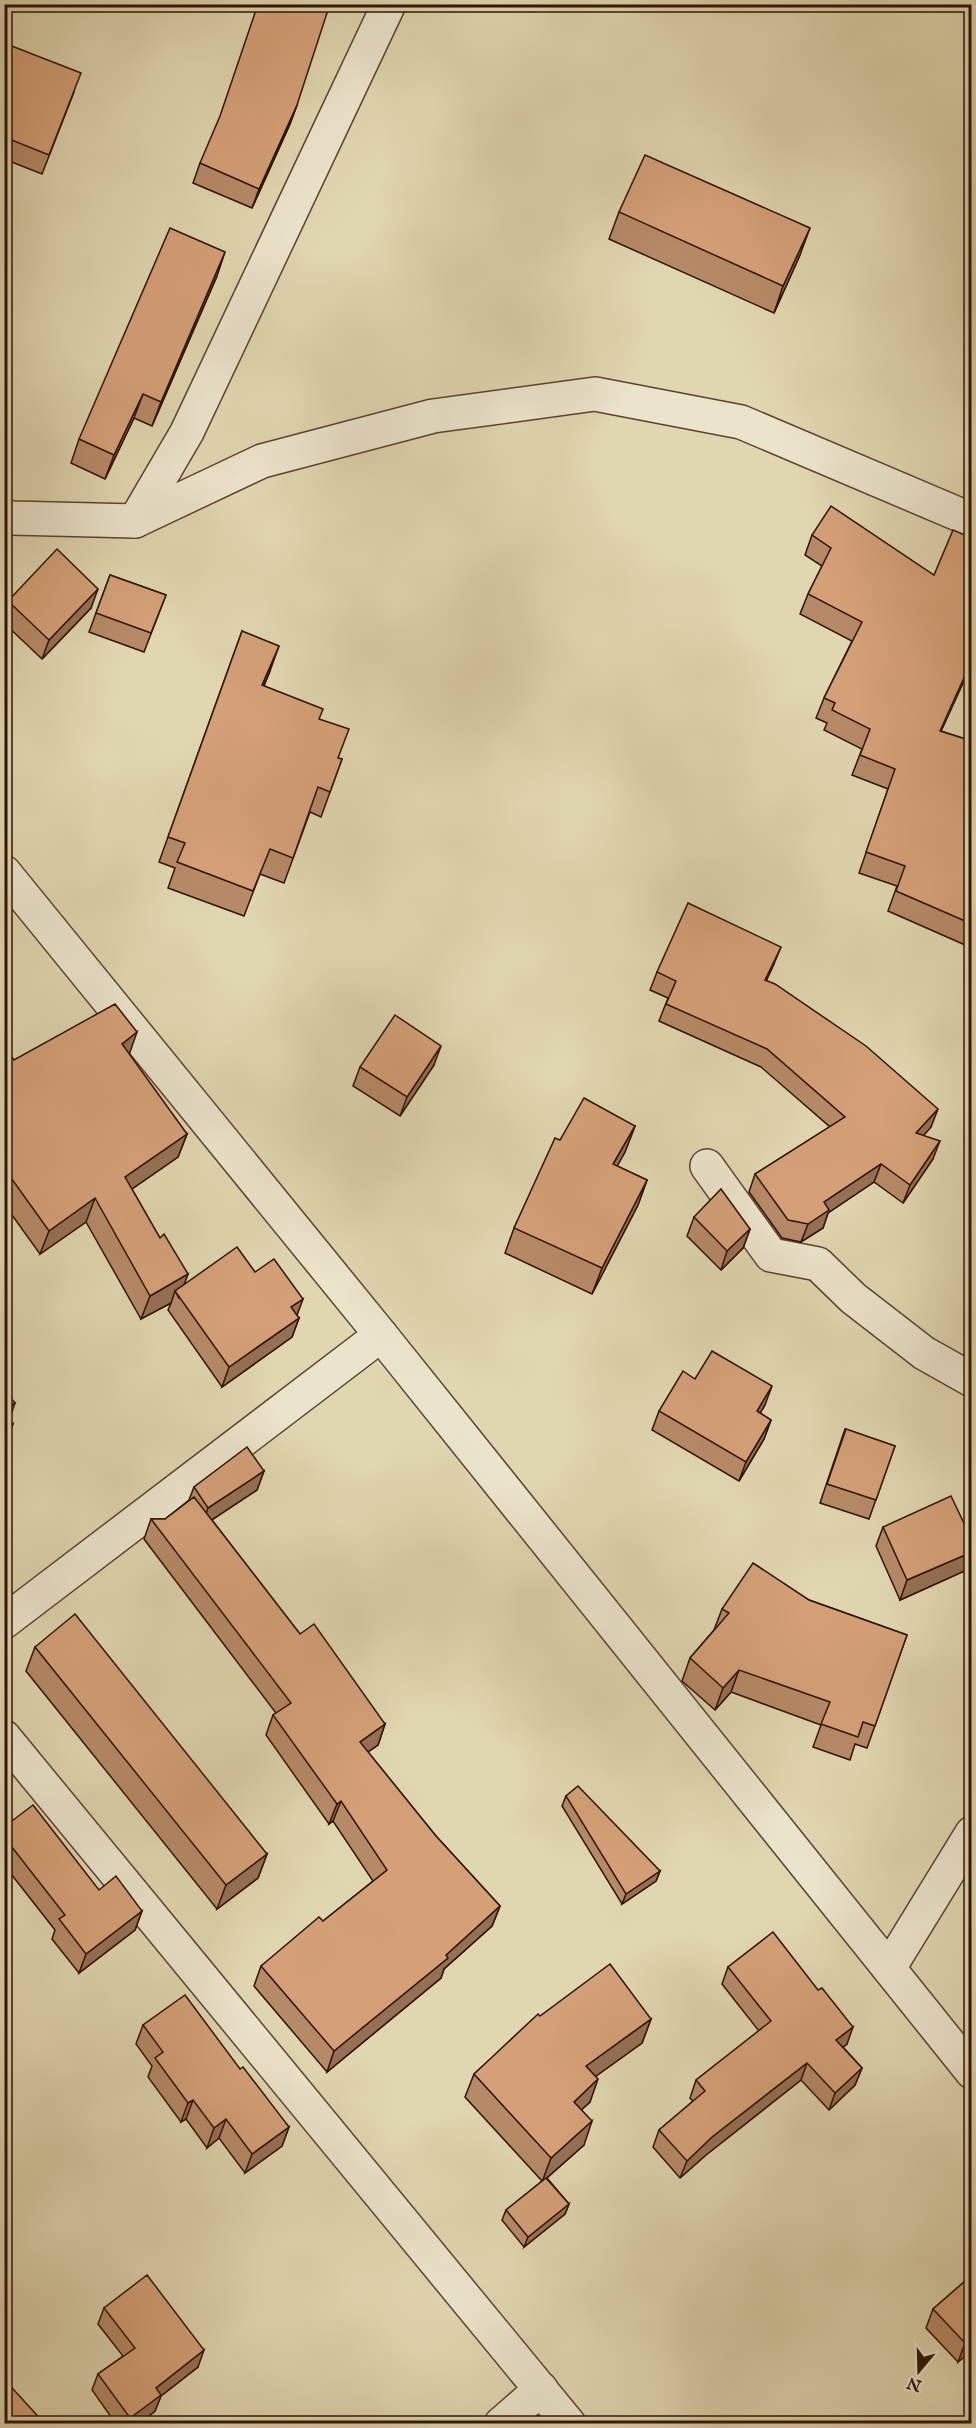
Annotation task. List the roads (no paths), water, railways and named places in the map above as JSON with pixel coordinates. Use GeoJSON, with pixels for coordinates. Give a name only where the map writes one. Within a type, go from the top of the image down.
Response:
{"type":"FeatureCollection","features":[{"type":"Feature","properties":{"kind":"street"},"geometry":{"type":"LineString","coordinates":[[135,521],[187,432],[389,4]]}},
{"type":"Feature","properties":{"kind":"street"},"geometry":{"type":"LineString","coordinates":[[4,516],[135,521],[262,461],[433,416],[596,394],[741,422],[972,520]]}},
{"type":"Feature","properties":{"kind":"street"},"geometry":{"type":"LineString","coordinates":[[4,872],[381,1335],[972,2072]]}},
{"type":"Feature","properties":{"kind":"street"},"geometry":{"type":"LineString","coordinates":[[707,1166],[771,1255],[818,1264],[853,1298],[924,1353],[972,1380]]}},
{"type":"Feature","properties":{"kind":"street"},"geometry":{"type":"LineString","coordinates":[[4,1622],[381,1335]]}},
{"type":"Feature","properties":{"kind":"street"},"geometry":{"type":"LineString","coordinates":[[4,1737],[568,2424]]}},
{"type":"Feature","properties":{"kind":"street"},"geometry":{"type":"LineString","coordinates":[[889,1968],[972,1833]]}},
{"type":"Feature","properties":{"kind":"street"},"geometry":{"type":"LineString","coordinates":[[501,2424],[540,2389]]}}]}
